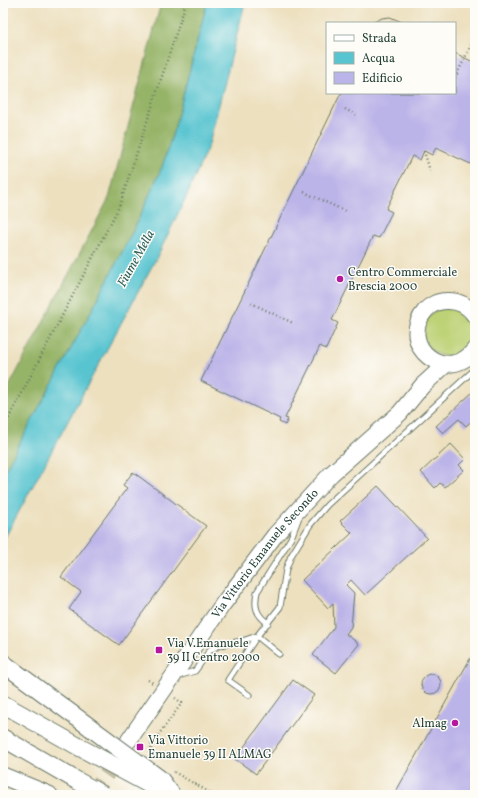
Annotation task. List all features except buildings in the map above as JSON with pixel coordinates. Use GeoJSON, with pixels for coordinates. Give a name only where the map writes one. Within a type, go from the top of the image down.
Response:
{"type":"FeatureCollection","features":[{"type":"Feature","properties":{"kind":"highway"},"geometry":{"type":"LineString","coordinates":[[3,663],[160,779],[172,795]]}},
{"type":"Feature","properties":{"kind":"highway"},"geometry":{"type":"LineString","coordinates":[[3,704],[168,795]]}},
{"type":"Feature","properties":{"kind":"highway"},"geometry":{"type":"LineString","coordinates":[[3,738],[103,795]]}},
{"type":"Feature","properties":{"kind":"highway"},"geometry":{"type":"LineString","coordinates":[[3,776],[49,795]]}},
{"type":"Feature","properties":{"kind":"main road"},"geometry":{"type":"LineString","coordinates":[[446,364],[436,362],[424,353],[418,342],[417,326],[421,316],[427,308],[446,300],[461,303],[474,313]]}},
{"type":"Feature","properties":{"kind":"main road","name":"Via Vittorio Emanuele Secondo"},"geometry":{"type":"LineString","coordinates":[[130,740],[166,684],[227,598],[275,535],[305,501],[331,474],[400,413],[422,386],[446,364],[457,363],[467,358],[475,349]]}},
{"type":"Feature","properties":{"kind":"main road"},"geometry":{"type":"LineString","coordinates":[[422,386],[424,353]]}},
{"type":"Feature","properties":{"kind":"lane","name":"Via Vittorio Emanuele Secondo"},"geometry":{"type":"LineString","coordinates":[[249,695],[228,680],[256,636],[280,607],[286,569],[299,541],[310,525],[327,505],[475,369]]}},
{"type":"Feature","properties":{"kind":"lane"},"geometry":{"type":"LineString","coordinates":[[268,623],[261,619],[256,611],[256,592],[291,538],[305,501]]}},
{"type":"Feature","properties":{"kind":"lane"},"geometry":{"type":"LineString","coordinates":[[166,684],[195,671],[210,650],[220,645],[242,641],[256,636],[279,654]]}},
{"type":"Feature","properties":{"kind":"path"},"geometry":{"type":"LineString","coordinates":[[3,429],[118,207],[186,3]]}},
{"type":"Feature","properties":{"kind":"path"},"geometry":{"type":"LineString","coordinates":[[456,76],[475,36]]}},
{"type":"Feature","properties":{"kind":"path"},"geometry":{"type":"LineString","coordinates":[[344,109],[356,115]]}},
{"type":"Feature","properties":{"kind":"path"},"geometry":{"type":"LineString","coordinates":[[424,151],[431,174]]}},
{"type":"Feature","properties":{"kind":"path"},"geometry":{"type":"LineString","coordinates":[[304,192],[346,212]]}},
{"type":"Feature","properties":{"kind":"path"},"geometry":{"type":"LineString","coordinates":[[251,303],[293,323]]}},
{"type":"Feature","properties":{"kind":"path"},"geometry":{"type":"LineString","coordinates":[[148,680],[166,684],[182,703],[151,745],[150,752],[153,759]]}},
{"type":"Feature","properties":{"kind":"path"},"geometry":{"type":"LineString","coordinates":[[170,770],[214,795]]}},
{"type":"Feature","properties":{"kind":"green space"},"geometry":{"type":"Polygon","coordinates":[[[161,3],[207,3],[176,123],[162,167],[135,227],[3,474],[3,398],[109,198],[161,3]]]}},
{"type":"Feature","properties":{"kind":"green space"},"geometry":{"type":"Polygon","coordinates":[[[447,308],[456,310],[464,315],[469,323],[471,332],[469,341],[464,349],[456,354],[447,356],[438,354],[430,349],[425,341],[423,332],[425,323],[430,315],[438,310],[447,308]]]}},
{"type":"Feature","properties":{"kind":"water","name":"Fiume Mella"},"geometry":{"type":"Polygon","coordinates":[[[207,3],[245,3],[209,144],[188,193],[157,257],[3,541],[3,474],[135,227],[162,167],[176,123],[207,3]]]}},
{"type":"Feature","properties":{"kind":"tunnel"},"geometry":{"type":"LineString","coordinates":[[92,795],[120,755]]}},
{"type":"Feature","properties":{"kind":"place","name":"Centro Commerciale Brescia 2000"},"geometry":{"type":"Point","coordinates":[340,279]}},
{"type":"Feature","properties":{"kind":"place","name":"Via V.Emanuele 39 II Centro 2000"},"geometry":{"type":"Point","coordinates":[159,650]}},
{"type":"Feature","properties":{"kind":"place","name":"Almag"},"geometry":{"type":"Point","coordinates":[455,723]}},
{"type":"Feature","properties":{"kind":"place","name":"Via Vittorio Emanuele 39 II ALMAG"},"geometry":{"type":"Point","coordinates":[140,747]}}]}
